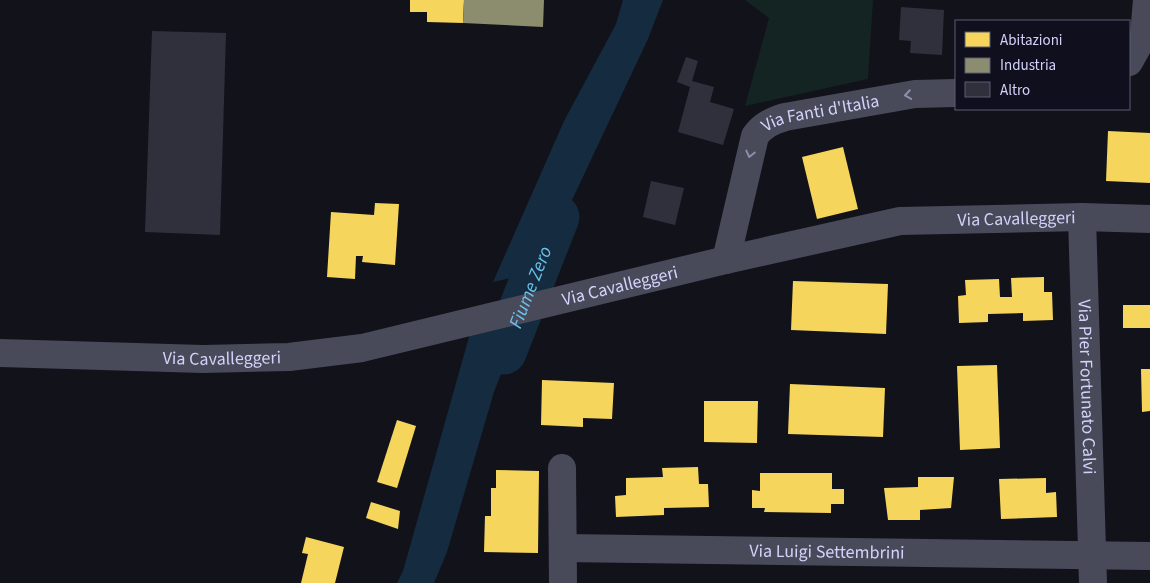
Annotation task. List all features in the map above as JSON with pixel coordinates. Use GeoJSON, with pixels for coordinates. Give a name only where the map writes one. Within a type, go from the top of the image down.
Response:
{"type":"FeatureCollection","features":[{"type":"Feature","properties":{"kind":"street"},"geometry":{"type":"LineString","coordinates":[[1130,60],[1144,35],[1146,0]]}},
{"type":"Feature","properties":{"kind":"street","name":"Via Fanti d'Italia"},"geometry":{"type":"LineString","coordinates":[[726,260],[755,136],[771,121],[915,94],[955,93]]}},
{"type":"Feature","properties":{"kind":"street","name":"Via Cavalleggeri"},"geometry":{"type":"LineString","coordinates":[[0,353],[202,359],[289,356],[362,348],[900,220],[1082,217],[1150,219]]}},
{"type":"Feature","properties":{"kind":"street","name":"Via Pier Fortunato Calvi"},"geometry":{"type":"LineString","coordinates":[[1082,217],[1092,570]]}},
{"type":"Feature","properties":{"kind":"street"},"geometry":{"type":"LineString","coordinates":[[562,468],[563,583]]}},
{"type":"Feature","properties":{"kind":"street","name":"Via Luigi Settembrini"},"geometry":{"type":"LineString","coordinates":[[562,548],[1092,570]]}},
{"type":"Feature","properties":{"kind":"street"},"geometry":{"type":"LineString","coordinates":[[1092,570],[1150,556]]}},
{"type":"Feature","properties":{"kind":"shaded area"},"geometry":{"type":"Polygon","coordinates":[[[745,0],[873,0],[868,79],[745,106],[769,18],[745,0]]]}},
{"type":"Feature","properties":{"kind":"water"},"geometry":{"type":"Polygon","coordinates":[[[623,0],[663,0],[648,39],[538,272],[493,282],[564,121],[616,24],[623,0]]]}},
{"type":"Feature","properties":{"kind":"water"},"geometry":{"type":"Polygon","coordinates":[[[521,323],[494,392],[447,552],[434,583],[397,583],[403,571],[471,330],[521,323]]]}},
{"type":"Feature","properties":{"kind":"building: Abitazioni"},"geometry":{"type":"Polygon","coordinates":[[[410,0],[464,0],[463,23],[427,22],[427,12],[410,12],[410,0]]]}},
{"type":"Feature","properties":{"kind":"building: Abitazioni"},"geometry":{"type":"Polygon","coordinates":[[[1108,131],[1150,133],[1150,183],[1106,181],[1108,131]]]}},
{"type":"Feature","properties":{"kind":"building: Abitazioni"},"geometry":{"type":"Polygon","coordinates":[[[843,147],[858,209],[817,219],[802,157],[843,147]]]}},
{"type":"Feature","properties":{"kind":"building: Abitazioni"},"geometry":{"type":"Polygon","coordinates":[[[375,203],[399,204],[395,265],[362,262],[363,256],[356,256],[355,279],[327,277],[331,212],[374,215],[375,203]]]}},
{"type":"Feature","properties":{"kind":"building: Abitazioni"},"geometry":{"type":"Polygon","coordinates":[[[1044,277],[1044,292],[1052,292],[1053,320],[1023,321],[1023,313],[988,314],[988,322],[959,323],[958,296],[966,295],[965,280],[999,279],[1000,297],[1012,297],[1011,278],[1044,277]]]}},
{"type":"Feature","properties":{"kind":"building: Abitazioni"},"geometry":{"type":"Polygon","coordinates":[[[793,281],[888,284],[886,334],[791,330],[793,281]]]}},
{"type":"Feature","properties":{"kind":"building: Abitazioni"},"geometry":{"type":"Polygon","coordinates":[[[1123,305],[1150,305],[1150,328],[1123,328],[1123,305]]]}},
{"type":"Feature","properties":{"kind":"building: Abitazioni"},"geometry":{"type":"Polygon","coordinates":[[[997,365],[1000,448],[960,450],[957,366],[997,365]]]}},
{"type":"Feature","properties":{"kind":"building: Abitazioni"},"geometry":{"type":"Polygon","coordinates":[[[1141,369],[1150,369],[1150,411],[1142,412],[1141,369]]]}},
{"type":"Feature","properties":{"kind":"building: Abitazioni"},"geometry":{"type":"Polygon","coordinates":[[[542,380],[614,383],[612,419],[583,418],[583,427],[541,425],[542,380]]]}},
{"type":"Feature","properties":{"kind":"building: Abitazioni"},"geometry":{"type":"Polygon","coordinates":[[[790,384],[885,388],[883,437],[788,434],[790,384]]]}},
{"type":"Feature","properties":{"kind":"building: Abitazioni"},"geometry":{"type":"Polygon","coordinates":[[[704,401],[758,401],[757,443],[704,442],[704,401]]]}},
{"type":"Feature","properties":{"kind":"building: Abitazioni"},"geometry":{"type":"Polygon","coordinates":[[[397,420],[416,426],[397,488],[377,482],[397,420]]]}},
{"type":"Feature","properties":{"kind":"building: Abitazioni"},"geometry":{"type":"Polygon","coordinates":[[[698,467],[699,484],[708,484],[709,507],[664,508],[664,515],[616,517],[615,496],[626,495],[626,478],[663,477],[662,468],[698,467]]]}},
{"type":"Feature","properties":{"kind":"building: Abitazioni"},"geometry":{"type":"Polygon","coordinates":[[[496,470],[539,471],[538,553],[484,552],[485,516],[491,516],[491,488],[496,488],[496,470]]]}},
{"type":"Feature","properties":{"kind":"building: Abitazioni"},"geometry":{"type":"Polygon","coordinates":[[[760,473],[832,473],[832,489],[844,489],[844,504],[831,504],[831,513],[764,512],[765,508],[752,508],[752,490],[760,491],[760,473]]]}},
{"type":"Feature","properties":{"kind":"building: Abitazioni"},"geometry":{"type":"Polygon","coordinates":[[[918,477],[954,477],[951,508],[920,510],[920,520],[888,520],[884,488],[918,487],[918,477]]]}},
{"type":"Feature","properties":{"kind":"building: Abitazioni"},"geometry":{"type":"Polygon","coordinates":[[[1046,478],[1046,493],[1056,492],[1057,517],[1001,519],[999,479],[1046,478]]]}},
{"type":"Feature","properties":{"kind":"building: Abitazioni"},"geometry":{"type":"Polygon","coordinates":[[[371,502],[400,511],[398,529],[366,518],[371,502]]]}},
{"type":"Feature","properties":{"kind":"building: Abitazioni"},"geometry":{"type":"Polygon","coordinates":[[[306,537],[344,547],[335,583],[301,583],[308,554],[302,553],[306,537]]]}},
{"type":"Feature","properties":{"kind":"building: Industria"},"geometry":{"type":"Polygon","coordinates":[[[464,0],[544,0],[543,27],[463,23],[464,0]]]}},
{"type":"Feature","properties":{"kind":"building: Altro"},"geometry":{"type":"Polygon","coordinates":[[[901,7],[944,10],[942,55],[910,53],[911,41],[899,40],[901,7]]]}},
{"type":"Feature","properties":{"kind":"building: Altro"},"geometry":{"type":"Polygon","coordinates":[[[152,31],[226,33],[220,235],[145,232],[152,31]]]}},
{"type":"Feature","properties":{"kind":"building: Altro"},"geometry":{"type":"Polygon","coordinates":[[[686,57],[698,61],[692,81],[714,87],[710,102],[734,109],[723,145],[678,132],[690,87],[677,82],[686,57]]]}},
{"type":"Feature","properties":{"kind":"building: Altro"},"geometry":{"type":"Polygon","coordinates":[[[651,181],[684,188],[675,225],[643,217],[651,181]]]}},
{"type":"Feature","properties":{"kind":"waterway","name":"Fiume Zero"},"geometry":{"type":"LineString","coordinates":[[504,352],[557,217]]}}]}
